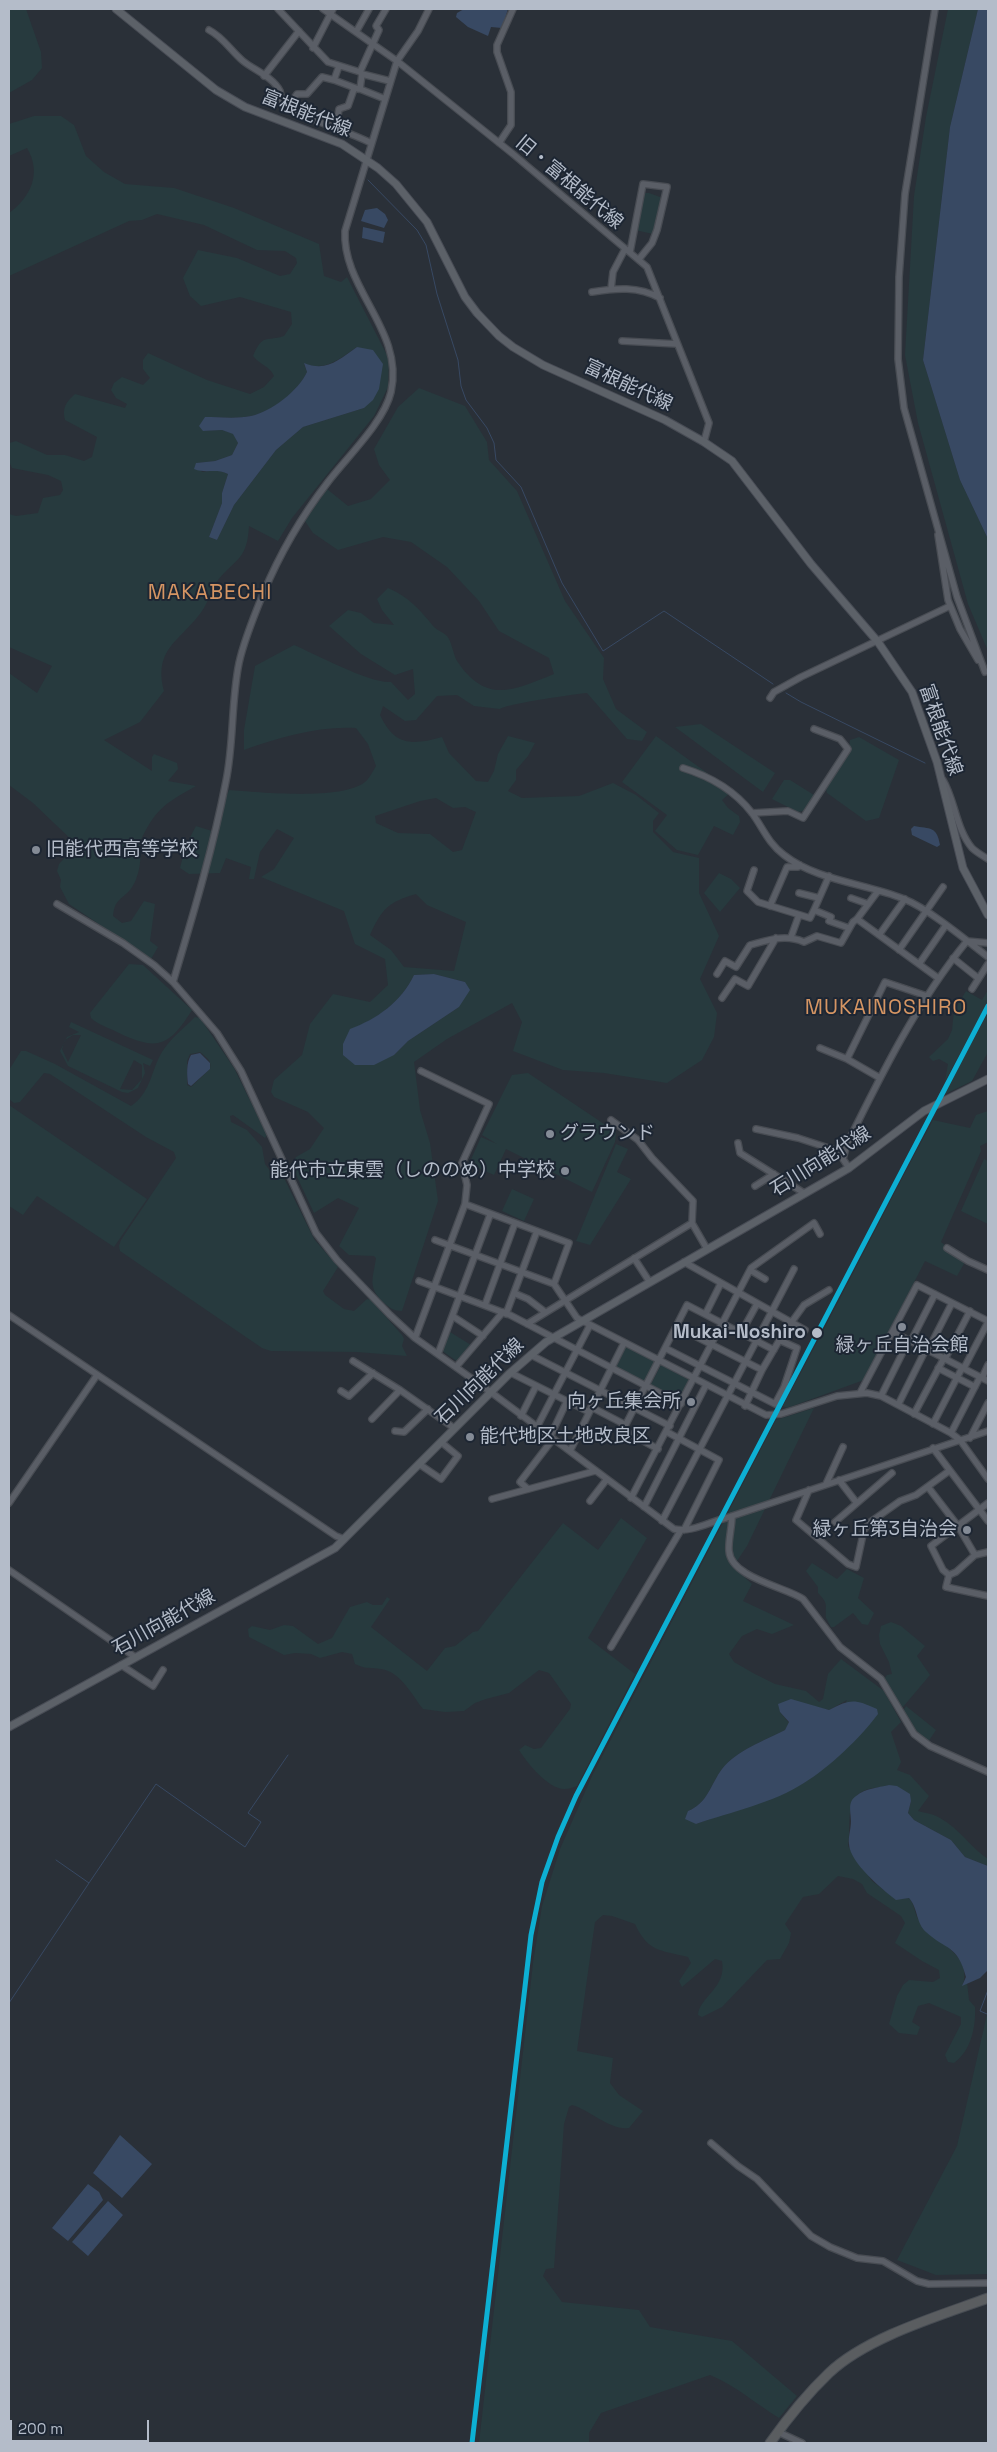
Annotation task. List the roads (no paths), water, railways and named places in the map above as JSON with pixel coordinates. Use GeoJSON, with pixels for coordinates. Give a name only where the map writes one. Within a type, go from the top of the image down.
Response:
{"type":"FeatureCollection","features":[{"type":"Feature","properties":{"kind":"highway"},"geometry":{"type":"LineString","coordinates":[[770,2443],[829,2373],[855,2353],[911,2327],[988,2298]]}},
{"type":"Feature","properties":{"kind":"main road","name":"富根能代線"},"geometry":{"type":"LineString","coordinates":[[116,9],[216,90],[245,107],[342,144],[365,158],[396,184],[414,204],[436,237],[465,297],[499,336],[543,365],[665,420],[704,442],[732,461],[811,564],[878,642],[912,692],[940,776],[963,868],[988,915]]}},
{"type":"Feature","properties":{"kind":"main road","name":"石川向能代線"},"geometry":{"type":"LineString","coordinates":[[9,1727],[335,1548],[454,1428],[511,1373],[552,1338],[849,1168],[924,1111],[988,1079]]}},
{"type":"Feature","properties":{"kind":"street"},"geometry":{"type":"LineString","coordinates":[[278,9],[328,62],[390,82]]}},
{"type":"Feature","properties":{"kind":"street","name":"旧・富根能代線"},"geometry":{"type":"LineString","coordinates":[[323,9],[332,12],[356,32],[397,61],[639,259],[650,273],[709,423],[704,442]]}},
{"type":"Feature","properties":{"kind":"street"},"geometry":{"type":"LineString","coordinates":[[356,32],[369,9]]}},
{"type":"Feature","properties":{"kind":"street"},"geometry":{"type":"LineString","coordinates":[[336,128],[338,109],[348,106],[357,89],[361,73],[379,30],[376,26],[386,9]]}},
{"type":"Feature","properties":{"kind":"street"},"geometry":{"type":"LineString","coordinates":[[173,982],[210,857],[228,770],[239,664],[262,596],[281,551],[293,530],[374,424],[391,393],[393,374],[388,342],[349,264],[344,242],[345,231],[365,158],[397,61],[418,31],[429,9]]}},
{"type":"Feature","properties":{"kind":"street"},"geometry":{"type":"LineString","coordinates":[[499,144],[511,125],[510,92],[497,52],[497,45],[513,9]]}},
{"type":"Feature","properties":{"kind":"street"},"geometry":{"type":"LineString","coordinates":[[934,9],[905,194],[897,333],[904,408],[957,597],[987,675]]}},
{"type":"Feature","properties":{"kind":"street"},"geometry":{"type":"LineString","coordinates":[[313,48],[332,12]]}},
{"type":"Feature","properties":{"kind":"street"},"geometry":{"type":"LineString","coordinates":[[209,30],[220,36],[225,44],[280,90],[282,102],[288,107],[297,113],[371,143]]}},
{"type":"Feature","properties":{"kind":"street"},"geometry":{"type":"LineString","coordinates":[[264,76],[299,32]]}},
{"type":"Feature","properties":{"kind":"street"},"geometry":{"type":"LineString","coordinates":[[334,80],[339,66]]}},
{"type":"Feature","properties":{"kind":"street"},"geometry":{"type":"LineString","coordinates":[[288,107],[297,94],[307,94],[322,77],[385,99]]}},
{"type":"Feature","properties":{"kind":"street"},"geometry":{"type":"LineString","coordinates":[[322,136],[325,125]]}},
{"type":"Feature","properties":{"kind":"street"},"geometry":{"type":"LineString","coordinates":[[611,289],[613,272],[628,250],[643,184],[667,188],[652,243],[639,259]]}},
{"type":"Feature","properties":{"kind":"street"},"geometry":{"type":"LineString","coordinates":[[592,292],[611,289],[640,290],[660,298]]}},
{"type":"Feature","properties":{"kind":"street"},"geometry":{"type":"LineString","coordinates":[[622,341],[677,344]]}},
{"type":"Feature","properties":{"kind":"street"},"geometry":{"type":"LineString","coordinates":[[939,528],[939,549],[950,606],[960,629],[987,675]]}},
{"type":"Feature","properties":{"kind":"street"},"geometry":{"type":"LineString","coordinates":[[770,698],[774,692],[801,677],[878,642],[950,606]]}},
{"type":"Feature","properties":{"kind":"street"},"geometry":{"type":"LineString","coordinates":[[752,813],[788,811],[803,818],[848,749],[840,739],[814,729]]}},
{"type":"Feature","properties":{"kind":"street"},"geometry":{"type":"LineString","coordinates":[[683,768],[696,772],[732,793],[752,813],[771,844],[800,865],[904,899],[946,925],[988,957]]}},
{"type":"Feature","properties":{"kind":"street"},"geometry":{"type":"LineString","coordinates":[[940,776],[948,789],[963,833],[972,848],[988,859]]}},
{"type":"Feature","properties":{"kind":"street"},"geometry":{"type":"LineString","coordinates":[[770,906],[787,867],[798,867],[800,865]]}},
{"type":"Feature","properties":{"kind":"street"},"geometry":{"type":"LineString","coordinates":[[754,870],[746,891],[758,902],[810,918],[829,876]]}},
{"type":"Feature","properties":{"kind":"street"},"geometry":{"type":"LineString","coordinates":[[899,950],[943,887]]}},
{"type":"Feature","properties":{"kind":"street"},"geometry":{"type":"LineString","coordinates":[[717,974],[725,961],[736,967],[750,945],[776,938],[791,937],[804,942],[818,936],[841,943],[849,928],[878,891]]}},
{"type":"Feature","properties":{"kind":"street"},"geometry":{"type":"LineString","coordinates":[[799,893],[819,898]]}},
{"type":"Feature","properties":{"kind":"street"},"geometry":{"type":"LineString","coordinates":[[850,898],[868,904]]}},
{"type":"Feature","properties":{"kind":"street"},"geometry":{"type":"LineString","coordinates":[[879,935],[904,899]]}},
{"type":"Feature","properties":{"kind":"street"},"geometry":{"type":"LineString","coordinates":[[57,904],[123,943],[173,982],[217,1033],[241,1071],[316,1233],[337,1260],[414,1338],[492,1393],[674,1529],[682,1530],[732,1516],[933,1448],[970,1438],[988,1430]]}},
{"type":"Feature","properties":{"kind":"street"},"geometry":{"type":"LineString","coordinates":[[814,910],[831,917],[829,921],[849,928]]}},
{"type":"Feature","properties":{"kind":"street"},"geometry":{"type":"LineString","coordinates":[[791,937],[799,915]]}},
{"type":"Feature","properties":{"kind":"street"},"geometry":{"type":"LineString","coordinates":[[857,919],[938,978]]}},
{"type":"Feature","properties":{"kind":"street"},"geometry":{"type":"LineString","coordinates":[[919,964],[946,925]]}},
{"type":"Feature","properties":{"kind":"street"},"geometry":{"type":"LineString","coordinates":[[722,998],[735,979],[748,986],[776,938]]}},
{"type":"Feature","properties":{"kind":"street"},"geometry":{"type":"LineString","coordinates":[[967,941],[988,943]]}},
{"type":"Feature","properties":{"kind":"street"},"geometry":{"type":"LineString","coordinates":[[849,1168],[843,1159],[844,1153],[894,1051],[938,978],[967,941]]}},
{"type":"Feature","properties":{"kind":"street"},"geometry":{"type":"LineString","coordinates":[[953,958],[978,978]]}},
{"type":"Feature","properties":{"kind":"street"},"geometry":{"type":"LineString","coordinates":[[972,989],[988,964]]}},
{"type":"Feature","properties":{"kind":"street"},"geometry":{"type":"LineString","coordinates":[[847,1059],[885,982],[927,996]]}},
{"type":"Feature","properties":{"kind":"street"},"geometry":{"type":"LineString","coordinates":[[820,1048],[847,1059],[880,1078]]}},
{"type":"Feature","properties":{"kind":"street"},"geometry":{"type":"LineString","coordinates":[[414,1338],[465,1204],[467,1185],[462,1163],[490,1104],[421,1071]]}},
{"type":"Feature","properties":{"kind":"street"},"geometry":{"type":"LineString","coordinates":[[611,1120],[638,1140],[652,1158],[693,1200],[692,1223],[706,1249]]}},
{"type":"Feature","properties":{"kind":"street"},"geometry":{"type":"LineString","coordinates":[[756,1129],[798,1138],[844,1153]]}},
{"type":"Feature","properties":{"kind":"street"},"geometry":{"type":"LineString","coordinates":[[738,1143],[740,1153],[804,1193]]}},
{"type":"Feature","properties":{"kind":"street"},"geometry":{"type":"LineString","coordinates":[[755,1186],[774,1174]]}},
{"type":"Feature","properties":{"kind":"street"},"geometry":{"type":"LineString","coordinates":[[465,1204],[569,1242],[554,1284]]}},
{"type":"Feature","properties":{"kind":"street"},"geometry":{"type":"LineString","coordinates":[[438,1354],[454,1317],[490,1214]]}},
{"type":"Feature","properties":{"kind":"street"},"geometry":{"type":"LineString","coordinates":[[485,1305],[516,1223]]}},
{"type":"Feature","properties":{"kind":"street"},"geometry":{"type":"LineString","coordinates":[[527,1324],[692,1223]]}},
{"type":"Feature","properties":{"kind":"street"},"geometry":{"type":"LineString","coordinates":[[631,1498],[750,1270],[759,1261],[814,1223],[820,1234]]}},
{"type":"Feature","properties":{"kind":"street"},"geometry":{"type":"LineString","coordinates":[[456,1367],[482,1336],[505,1313],[537,1230]]}},
{"type":"Feature","properties":{"kind":"street"},"geometry":{"type":"LineString","coordinates":[[435,1240],[554,1284],[577,1318],[727,1397],[766,1415],[775,1415],[837,1396],[860,1394],[881,1396],[951,1433],[960,1440],[988,1479]]}},
{"type":"Feature","properties":{"kind":"street"},"geometry":{"type":"LineString","coordinates":[[947,1248],[968,1261],[988,1270]]}},
{"type":"Feature","properties":{"kind":"street"},"geometry":{"type":"LineString","coordinates":[[634,1258],[649,1281]]}},
{"type":"Feature","properties":{"kind":"street"},"geometry":{"type":"LineString","coordinates":[[684,1262],[805,1330]]}},
{"type":"Feature","properties":{"kind":"street"},"geometry":{"type":"LineString","coordinates":[[662,1520],[794,1269]]}},
{"type":"Feature","properties":{"kind":"street"},"geometry":{"type":"LineString","coordinates":[[750,1270],[765,1279]]}},
{"type":"Feature","properties":{"kind":"street"},"geometry":{"type":"LineString","coordinates":[[419,1281],[505,1313],[681,1404]]}},
{"type":"Feature","properties":{"kind":"street"},"geometry":{"type":"LineString","coordinates":[[706,1313],[721,1283]]}},
{"type":"Feature","properties":{"kind":"street"},"geometry":{"type":"LineString","coordinates":[[860,1394],[917,1285],[988,1321],[933,1424]]}},
{"type":"Feature","properties":{"kind":"street"},"geometry":{"type":"LineString","coordinates":[[745,1406],[779,1340],[805,1302],[829,1290]]}},
{"type":"Feature","properties":{"kind":"street"},"geometry":{"type":"LineString","coordinates":[[514,1293],[528,1299],[545,1312]]}},
{"type":"Feature","properties":{"kind":"street"},"geometry":{"type":"LineString","coordinates":[[881,1396],[935,1294]]}},
{"type":"Feature","properties":{"kind":"street"},"geometry":{"type":"LineString","coordinates":[[898,1405],[952,1302]]}},
{"type":"Feature","properties":{"kind":"street"},"geometry":{"type":"LineString","coordinates":[[623,1430],[688,1304],[774,1350]]}},
{"type":"Feature","properties":{"kind":"street"},"geometry":{"type":"LineString","coordinates":[[741,1333],[757,1304]]}},
{"type":"Feature","properties":{"kind":"street"},"geometry":{"type":"LineString","coordinates":[[914,1414],[970,1311]]}},
{"type":"Feature","properties":{"kind":"street"},"geometry":{"type":"LineString","coordinates":[[9,1316],[344,1539]]}},
{"type":"Feature","properties":{"kind":"street"},"geometry":{"type":"LineString","coordinates":[[454,1317],[482,1336]]}},
{"type":"Feature","properties":{"kind":"street"},"geometry":{"type":"LineString","coordinates":[[537,1427],[590,1325]]}},
{"type":"Feature","properties":{"kind":"street"},"geometry":{"type":"LineString","coordinates":[[676,1327],[762,1370]]}},
{"type":"Feature","properties":{"kind":"street"},"geometry":{"type":"LineString","coordinates":[[893,1332],[988,1381]]}},
{"type":"Feature","properties":{"kind":"street"},"geometry":{"type":"LineString","coordinates":[[665,1348],[775,1404],[784,1387],[797,1348],[779,1340]]}},
{"type":"Feature","properties":{"kind":"street"},"geometry":{"type":"LineString","coordinates":[[570,1451],[624,1343]]}},
{"type":"Feature","properties":{"kind":"street"},"geometry":{"type":"LineString","coordinates":[[531,1355],[635,1408],[668,1429],[678,1438],[719,1460],[682,1530],[611,1646]]}},
{"type":"Feature","properties":{"kind":"street"},"geometry":{"type":"LineString","coordinates":[[353,1361],[428,1408],[454,1428]]}},
{"type":"Feature","properties":{"kind":"street"},"geometry":{"type":"LineString","coordinates":[[951,1433],[988,1365]]}},
{"type":"Feature","properties":{"kind":"street"},"geometry":{"type":"LineString","coordinates":[[938,1368],[975,1387]]}},
{"type":"Feature","properties":{"kind":"street"},"geometry":{"type":"LineString","coordinates":[[341,1391],[350,1396],[373,1373]]}},
{"type":"Feature","properties":{"kind":"street"},"geometry":{"type":"LineString","coordinates":[[511,1373],[567,1401],[622,1423],[623,1430]]}},
{"type":"Feature","properties":{"kind":"street"},"geometry":{"type":"LineString","coordinates":[[9,1503],[97,1374]]}},
{"type":"Feature","properties":{"kind":"street"},"geometry":{"type":"LineString","coordinates":[[644,1507],[706,1385]]}},
{"type":"Feature","properties":{"kind":"street"},"geometry":{"type":"LineString","coordinates":[[521,1416],[536,1386]]}},
{"type":"Feature","properties":{"kind":"street"},"geometry":{"type":"LineString","coordinates":[[372,1419],[400,1390]]}},
{"type":"Feature","properties":{"kind":"street"},"geometry":{"type":"LineString","coordinates":[[528,1489],[520,1482],[551,1438],[567,1401]]}},
{"type":"Feature","properties":{"kind":"street"},"geometry":{"type":"LineString","coordinates":[[970,1438],[988,1403]]}},
{"type":"Feature","properties":{"kind":"street"},"geometry":{"type":"LineString","coordinates":[[395,1431],[404,1432],[428,1408]]}},
{"type":"Feature","properties":{"kind":"street"},"geometry":{"type":"LineString","coordinates":[[623,1430],[658,1448]]}},
{"type":"Feature","properties":{"kind":"street"},"geometry":{"type":"LineString","coordinates":[[419,1464],[441,1479],[458,1456],[441,1442]]}},
{"type":"Feature","properties":{"kind":"street"},"geometry":{"type":"LineString","coordinates":[[826,1484],[842,1447]]}},
{"type":"Feature","properties":{"kind":"street"},"geometry":{"type":"LineString","coordinates":[[933,1448],[988,1521]]}},
{"type":"Feature","properties":{"kind":"street"},"geometry":{"type":"LineString","coordinates":[[492,1499],[595,1470]]}},
{"type":"Feature","properties":{"kind":"street"},"geometry":{"type":"LineString","coordinates":[[809,1490],[796,1520],[848,1564],[856,1567],[864,1530],[869,1523],[900,1501],[916,1495],[949,1471]]}},
{"type":"Feature","properties":{"kind":"street"},"geometry":{"type":"LineString","coordinates":[[835,1522],[892,1473]]}},
{"type":"Feature","properties":{"kind":"street"},"geometry":{"type":"LineString","coordinates":[[590,1501],[607,1479]]}},
{"type":"Feature","properties":{"kind":"street"},"geometry":{"type":"LineString","coordinates":[[839,1480],[856,1502]]}},
{"type":"Feature","properties":{"kind":"street"},"geometry":{"type":"LineString","coordinates":[[928,1487],[958,1526],[975,1554]]}},
{"type":"Feature","properties":{"kind":"street"},"geometry":{"type":"LineString","coordinates":[[949,1575],[943,1570],[931,1546],[988,1503]]}},
{"type":"Feature","properties":{"kind":"street"},"geometry":{"type":"LineString","coordinates":[[732,1516],[729,1552],[735,1563],[754,1578],[803,1599],[840,1647],[881,1679],[910,1729],[920,1739],[930,1746],[988,1772]]}},
{"type":"Feature","properties":{"kind":"street"},"geometry":{"type":"LineString","coordinates":[[949,1575],[956,1572],[975,1554],[988,1552]]}},
{"type":"Feature","properties":{"kind":"street"},"geometry":{"type":"LineString","coordinates":[[9,1570],[135,1657]]}},
{"type":"Feature","properties":{"kind":"street"},"geometry":{"type":"LineString","coordinates":[[949,1575],[946,1587],[988,1596]]}},
{"type":"Feature","properties":{"kind":"street"},"geometry":{"type":"LineString","coordinates":[[121,1665],[153,1686],[164,1670]]}},
{"type":"Feature","properties":{"kind":"street"},"geometry":{"type":"LineString","coordinates":[[711,2143],[757,2179],[811,2236],[830,2247],[857,2258],[883,2261],[918,2281],[928,2284],[988,2283]]}},
{"type":"Feature","properties":{"kind":"street"},"geometry":{"type":"LineString","coordinates":[[778,2432],[802,2443]]}},
{"type":"Feature","properties":{"kind":"water"},"geometry":{"type":"Polygon","coordinates":[[[464,9],[508,9],[502,28],[491,27],[488,36],[468,27],[456,17],[457,13],[464,9]]]}},
{"type":"Feature","properties":{"kind":"water"},"geometry":{"type":"Polygon","coordinates":[[[978,9],[988,9],[988,539],[960,480],[923,360],[950,127],[978,9]]]}},
{"type":"Feature","properties":{"kind":"water"},"geometry":{"type":"Polygon","coordinates":[[[377,208],[385,214],[388,220],[384,228],[361,221],[365,210],[377,208]]]}},
{"type":"Feature","properties":{"kind":"water"},"geometry":{"type":"Polygon","coordinates":[[[363,227],[385,232],[383,243],[362,238],[363,227]]]}},
{"type":"Feature","properties":{"kind":"water"},"geometry":{"type":"Polygon","coordinates":[[[357,347],[373,350],[383,364],[379,389],[373,400],[364,408],[303,427],[276,450],[234,505],[217,540],[209,537],[222,503],[222,493],[228,474],[219,471],[194,469],[196,463],[215,461],[232,455],[238,443],[233,434],[222,430],[203,431],[199,426],[205,417],[245,417],[267,410],[291,393],[303,379],[307,372],[304,363],[319,366],[326,365],[338,360],[357,347]]]}},
{"type":"Feature","properties":{"kind":"water"},"geometry":{"type":"Polygon","coordinates":[[[914,826],[935,831],[940,845],[937,847],[912,835],[911,829],[914,826]]]}},
{"type":"Feature","properties":{"kind":"water"},"geometry":{"type":"Polygon","coordinates":[[[434,974],[465,982],[470,990],[459,1007],[408,1041],[394,1055],[374,1065],[355,1065],[343,1055],[343,1044],[350,1029],[379,1015],[409,985],[414,975],[434,974]]]}},
{"type":"Feature","properties":{"kind":"water"},"geometry":{"type":"Polygon","coordinates":[[[200,1053],[210,1063],[210,1069],[191,1086],[188,1084],[188,1062],[191,1055],[200,1053]]]}},
{"type":"Feature","properties":{"kind":"water"},"geometry":{"type":"Polygon","coordinates":[[[791,1699],[829,1710],[848,1702],[858,1702],[877,1709],[878,1714],[854,1742],[834,1760],[792,1790],[765,1802],[696,1824],[685,1819],[688,1811],[695,1808],[708,1793],[728,1762],[751,1746],[785,1730],[789,1722],[780,1712],[778,1704],[791,1699]]]}},
{"type":"Feature","properties":{"kind":"water"},"geometry":{"type":"Polygon","coordinates":[[[889,1785],[897,1786],[910,1794],[911,1801],[908,1813],[914,1820],[951,1840],[965,1857],[988,1866],[988,1970],[980,1978],[962,1986],[966,1977],[963,1966],[955,1953],[926,1932],[909,1898],[896,1900],[868,1875],[851,1851],[849,1841],[851,1801],[864,1791],[889,1785]]]}},
{"type":"Feature","properties":{"kind":"water"},"geometry":{"type":"Polygon","coordinates":[[[120,2135],[152,2164],[122,2198],[93,2173],[120,2135]]]}},
{"type":"Feature","properties":{"kind":"water"},"geometry":{"type":"Polygon","coordinates":[[[88,2184],[99,2192],[103,2200],[68,2241],[52,2228],[88,2184]]]}},
{"type":"Feature","properties":{"kind":"water"},"geometry":{"type":"Polygon","coordinates":[[[108,2201],[123,2215],[88,2256],[72,2242],[108,2201]]]}},
{"type":"Feature","properties":{"kind":"waterway"},"geometry":{"type":"LineString","coordinates":[[368,180],[417,230],[426,245],[437,294],[458,360],[461,386],[466,400],[487,428],[494,443],[496,460],[521,487],[562,583],[603,651],[664,611],[773,684]]}},
{"type":"Feature","properties":{"kind":"waterway"},"geometry":{"type":"LineString","coordinates":[[786,693],[925,763]]}},
{"type":"Feature","properties":{"kind":"waterway"},"geometry":{"type":"LineString","coordinates":[[89,1883],[156,1784],[245,1847],[261,1822],[248,1813],[288,1755]]}},
{"type":"Feature","properties":{"kind":"waterway"},"geometry":{"type":"LineString","coordinates":[[9,2003],[89,1883],[56,1860]]}},
{"type":"Feature","properties":{"kind":"waterway"},"geometry":{"type":"LineString","coordinates":[[987,2014],[980,2011],[988,1990]]}},
{"type":"Feature","properties":{"kind":"place","name":"旧能代西高等学校"},"geometry":{"type":"Point","coordinates":[36,850]}},
{"type":"Feature","properties":{"kind":"place","name":"グラウンド"},"geometry":{"type":"Point","coordinates":[550,1134]}},
{"type":"Feature","properties":{"kind":"place","name":"能代市立東雲（しののめ）中学校"},"geometry":{"type":"Point","coordinates":[565,1171]}},
{"type":"Feature","properties":{"kind":"place","name":"緑ヶ丘自治会館"},"geometry":{"type":"Point","coordinates":[902,1327]}},
{"type":"Feature","properties":{"kind":"place","name":"Mukai-Noshiro"},"geometry":{"type":"Point","coordinates":[817,1333]}},
{"type":"Feature","properties":{"kind":"place","name":"向ヶ丘集会所"},"geometry":{"type":"Point","coordinates":[691,1402]}},
{"type":"Feature","properties":{"kind":"place","name":"能代地区土地改良区"},"geometry":{"type":"Point","coordinates":[470,1437]}},
{"type":"Feature","properties":{"kind":"place","name":"緑ヶ丘第3自治会"},"geometry":{"type":"Point","coordinates":[967,1530]}},
{"type":"Feature","properties":{"kind":"district","name":"MAKABECHI"},"geometry":{"type":"Point","coordinates":[210,593]}},
{"type":"Feature","properties":{"kind":"district","name":"MUKAINOSHIRO"},"geometry":{"type":"Point","coordinates":[886,1008]}}]}
